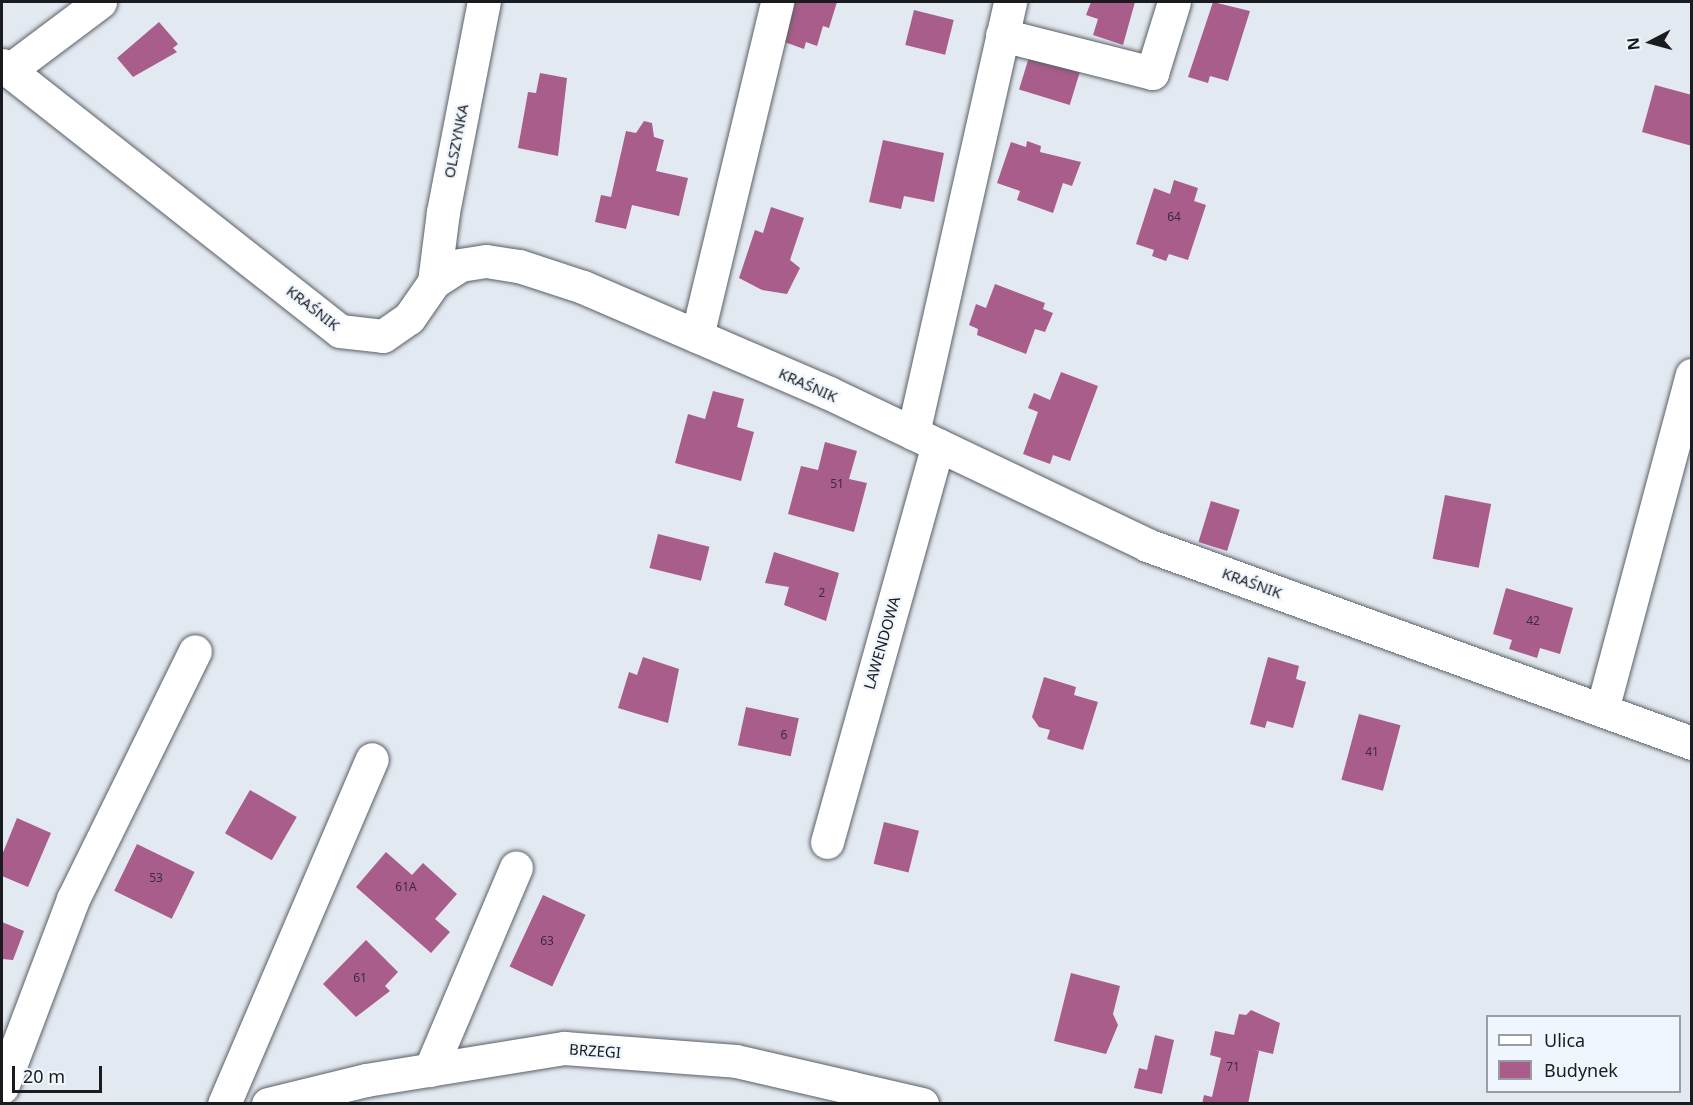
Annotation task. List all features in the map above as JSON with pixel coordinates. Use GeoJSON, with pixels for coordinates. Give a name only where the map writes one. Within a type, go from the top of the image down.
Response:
{"type":"FeatureCollection","features":[{"type":"Feature","properties":{"kind":"street"},"geometry":{"type":"LineString","coordinates":[[5,68],[100,2]]}},
{"type":"Feature","properties":{"kind":"street","name":"OLSZYNKA"},"geometry":{"type":"LineString","coordinates":[[434,282],[442,212],[484,2]]}},
{"type":"Feature","properties":{"kind":"street"},"geometry":{"type":"LineString","coordinates":[[697,336],[777,2]]}},
{"type":"Feature","properties":{"kind":"street","name":"LAWENDOWA"},"geometry":{"type":"LineString","coordinates":[[827,842],[925,439],[1010,2]]}},
{"type":"Feature","properties":{"kind":"street"},"geometry":{"type":"LineString","coordinates":[[1002,35],[1152,73],[1174,2]]}},
{"type":"Feature","properties":{"kind":"street","name":"KRAŚNIK"},"geometry":{"type":"LineString","coordinates":[[5,68],[340,332],[383,336],[409,318],[434,282],[460,265],[486,261],[519,266],[583,287],[697,336],[925,439],[1147,544],[1692,743]]}},
{"type":"Feature","properties":{"kind":"street"},"geometry":{"type":"LineString","coordinates":[[1602,710],[1692,375]]}},
{"type":"Feature","properties":{"kind":"street"},"geometry":{"type":"LineString","coordinates":[[2,1087],[73,899],[195,651]]}},
{"type":"Feature","properties":{"kind":"street"},"geometry":{"type":"LineString","coordinates":[[224,1104],[372,759]]}},
{"type":"Feature","properties":{"kind":"street"},"geometry":{"type":"LineString","coordinates":[[430,1070],[516,867]]}},
{"type":"Feature","properties":{"kind":"street","name":"BRZEGI"},"geometry":{"type":"LineString","coordinates":[[268,1104],[430,1070],[564,1048],[736,1061],[922,1104]]}},
{"type":"Feature","properties":{"kind":"building"},"geometry":{"type":"Polygon","coordinates":[[[794,2],[837,2],[829,28],[823,26],[817,46],[806,42],[804,49],[776,39],[794,2]]]}},
{"type":"Feature","properties":{"kind":"building"},"geometry":{"type":"Polygon","coordinates":[[[1091,2],[1135,2],[1123,45],[1093,35],[1098,19],[1086,15],[1091,2]]]}},
{"type":"Feature","properties":{"kind":"building"},"geometry":{"type":"Polygon","coordinates":[[[1213,2],[1250,11],[1228,81],[1210,76],[1208,83],[1188,77],[1213,2]]]}},
{"type":"Feature","properties":{"kind":"building"},"geometry":{"type":"Polygon","coordinates":[[[914,10],[954,20],[945,55],[905,45],[914,10]]]}},
{"type":"Feature","properties":{"kind":"building"},"geometry":{"type":"Polygon","coordinates":[[[159,22],[178,44],[173,48],[177,52],[133,77],[117,58],[159,22]]]}},
{"type":"Feature","properties":{"kind":"building"},"geometry":{"type":"Polygon","coordinates":[[[1029,57],[1080,72],[1070,105],[1019,90],[1029,57]]]}},
{"type":"Feature","properties":{"kind":"building"},"geometry":{"type":"Polygon","coordinates":[[[540,73],[567,78],[558,156],[518,148],[528,92],[536,93],[540,73]]]}},
{"type":"Feature","properties":{"kind":"building"},"geometry":{"type":"Polygon","coordinates":[[[1655,85],[1692,95],[1692,146],[1642,132],[1655,85]]]}},
{"type":"Feature","properties":{"kind":"building"},"geometry":{"type":"Polygon","coordinates":[[[644,121],[652,123],[654,137],[664,140],[656,171],[688,178],[679,216],[632,205],[626,229],[595,222],[601,195],[611,197],[626,131],[636,133],[644,121]]]}},
{"type":"Feature","properties":{"kind":"building"},"geometry":{"type":"Polygon","coordinates":[[[883,140],[944,153],[934,202],[904,196],[901,209],[869,202],[883,140]]]}},
{"type":"Feature","properties":{"kind":"building"},"geometry":{"type":"Polygon","coordinates":[[[1027,141],[1041,146],[1040,152],[1081,162],[1072,186],[1063,183],[1053,213],[1017,200],[1020,191],[997,183],[1011,142],[1026,147],[1027,141]]]}},
{"type":"Feature","properties":{"kind":"building"},"geometry":{"type":"Polygon","coordinates":[[[1174,180],[1198,188],[1194,201],[1206,205],[1188,260],[1169,254],[1166,261],[1152,256],[1154,250],[1136,244],[1154,188],[1170,194],[1174,180]]]}},
{"type":"Feature","properties":{"kind":"building"},"geometry":{"type":"Polygon","coordinates":[[[771,207],[804,218],[790,260],[800,268],[787,294],[762,290],[739,278],[755,230],[763,233],[771,207]]]}},
{"type":"Feature","properties":{"kind":"building"},"geometry":{"type":"Polygon","coordinates":[[[995,284],[1045,303],[1043,309],[1053,313],[1045,332],[1035,329],[1026,354],[977,335],[978,329],[969,325],[976,304],[986,308],[995,284]]]}},
{"type":"Feature","properties":{"kind":"building"},"geometry":{"type":"Polygon","coordinates":[[[1061,372],[1098,386],[1070,461],[1053,455],[1050,464],[1023,454],[1038,412],[1028,408],[1034,393],[1050,400],[1061,372]]]}},
{"type":"Feature","properties":{"kind":"building"},"geometry":{"type":"Polygon","coordinates":[[[713,391],[744,399],[737,427],[754,432],[741,481],[675,463],[688,414],[705,419],[713,391]]]}},
{"type":"Feature","properties":{"kind":"building"},"geometry":{"type":"Polygon","coordinates":[[[825,442],[857,451],[849,479],[867,483],[854,532],[788,514],[801,466],[818,470],[825,442]]]}},
{"type":"Feature","properties":{"kind":"building"},"geometry":{"type":"Polygon","coordinates":[[[1445,495],[1491,504],[1479,568],[1433,559],[1445,495]]]}},
{"type":"Feature","properties":{"kind":"building"},"geometry":{"type":"Polygon","coordinates":[[[1211,501],[1240,510],[1227,551],[1198,542],[1211,501]]]}},
{"type":"Feature","properties":{"kind":"building"},"geometry":{"type":"Polygon","coordinates":[[[658,534],[709,547],[701,581],[650,568],[658,534]]]}},
{"type":"Feature","properties":{"kind":"building"},"geometry":{"type":"Polygon","coordinates":[[[774,552],[839,573],[826,621],[784,605],[789,587],[765,583],[774,552]]]}},
{"type":"Feature","properties":{"kind":"building"},"geometry":{"type":"Polygon","coordinates":[[[1506,588],[1573,608],[1560,654],[1540,648],[1537,658],[1509,649],[1512,640],[1493,634],[1506,588]]]}},
{"type":"Feature","properties":{"kind":"building"},"geometry":{"type":"Polygon","coordinates":[[[643,657],[679,669],[668,723],[618,708],[629,672],[637,675],[643,657]]]}},
{"type":"Feature","properties":{"kind":"building"},"geometry":{"type":"Polygon","coordinates":[[[1268,657],[1299,666],[1296,679],[1306,682],[1293,728],[1267,721],[1265,728],[1250,724],[1268,657]]]}},
{"type":"Feature","properties":{"kind":"building"},"geometry":{"type":"Polygon","coordinates":[[[1044,677],[1076,687],[1074,695],[1098,702],[1083,750],[1047,739],[1050,730],[1039,727],[1032,717],[1044,677]]]}},
{"type":"Feature","properties":{"kind":"building"},"geometry":{"type":"Polygon","coordinates":[[[746,707],[799,718],[791,756],[738,745],[746,707]]]}},
{"type":"Feature","properties":{"kind":"building"},"geometry":{"type":"Polygon","coordinates":[[[1359,714],[1401,725],[1383,791],[1341,780],[1359,714]]]}},
{"type":"Feature","properties":{"kind":"building"},"geometry":{"type":"Polygon","coordinates":[[[250,790],[297,817],[272,860],[225,833],[250,790]]]}},
{"type":"Feature","properties":{"kind":"building"},"geometry":{"type":"Polygon","coordinates":[[[17,818],[51,833],[28,887],[2,876],[2,855],[17,818]]]}},
{"type":"Feature","properties":{"kind":"building"},"geometry":{"type":"Polygon","coordinates":[[[884,822],[919,831],[909,872],[874,864],[884,822]]]}},
{"type":"Feature","properties":{"kind":"building"},"geometry":{"type":"Polygon","coordinates":[[[137,844],[195,872],[172,919],[114,891],[137,844]]]}},
{"type":"Feature","properties":{"kind":"building"},"geometry":{"type":"Polygon","coordinates":[[[386,852],[412,875],[423,863],[457,894],[435,919],[450,932],[431,953],[356,887],[386,852]]]}},
{"type":"Feature","properties":{"kind":"building"},"geometry":{"type":"Polygon","coordinates":[[[543,895],[586,915],[552,986],[510,967],[543,895]]]}},
{"type":"Feature","properties":{"kind":"building"},"geometry":{"type":"Polygon","coordinates":[[[2,922],[24,931],[13,960],[2,959],[2,922]]]}},
{"type":"Feature","properties":{"kind":"building"},"geometry":{"type":"Polygon","coordinates":[[[366,940],[398,972],[385,986],[390,991],[356,1017],[323,984],[366,940]]]}},
{"type":"Feature","properties":{"kind":"building"},"geometry":{"type":"Polygon","coordinates":[[[1071,973],[1120,986],[1113,1014],[1118,1025],[1106,1054],[1054,1041],[1071,973]]]}},
{"type":"Feature","properties":{"kind":"building"},"geometry":{"type":"Polygon","coordinates":[[[1251,1010],[1280,1023],[1273,1054],[1252,1049],[1259,1051],[1248,1104],[1202,1104],[1204,1095],[1212,1097],[1221,1058],[1210,1055],[1215,1031],[1234,1035],[1239,1014],[1246,1015],[1251,1010]]]}},
{"type":"Feature","properties":{"kind":"building"},"geometry":{"type":"Polygon","coordinates":[[[1155,1035],[1174,1040],[1162,1094],[1134,1088],[1139,1068],[1147,1070],[1155,1035]]]}}]}
